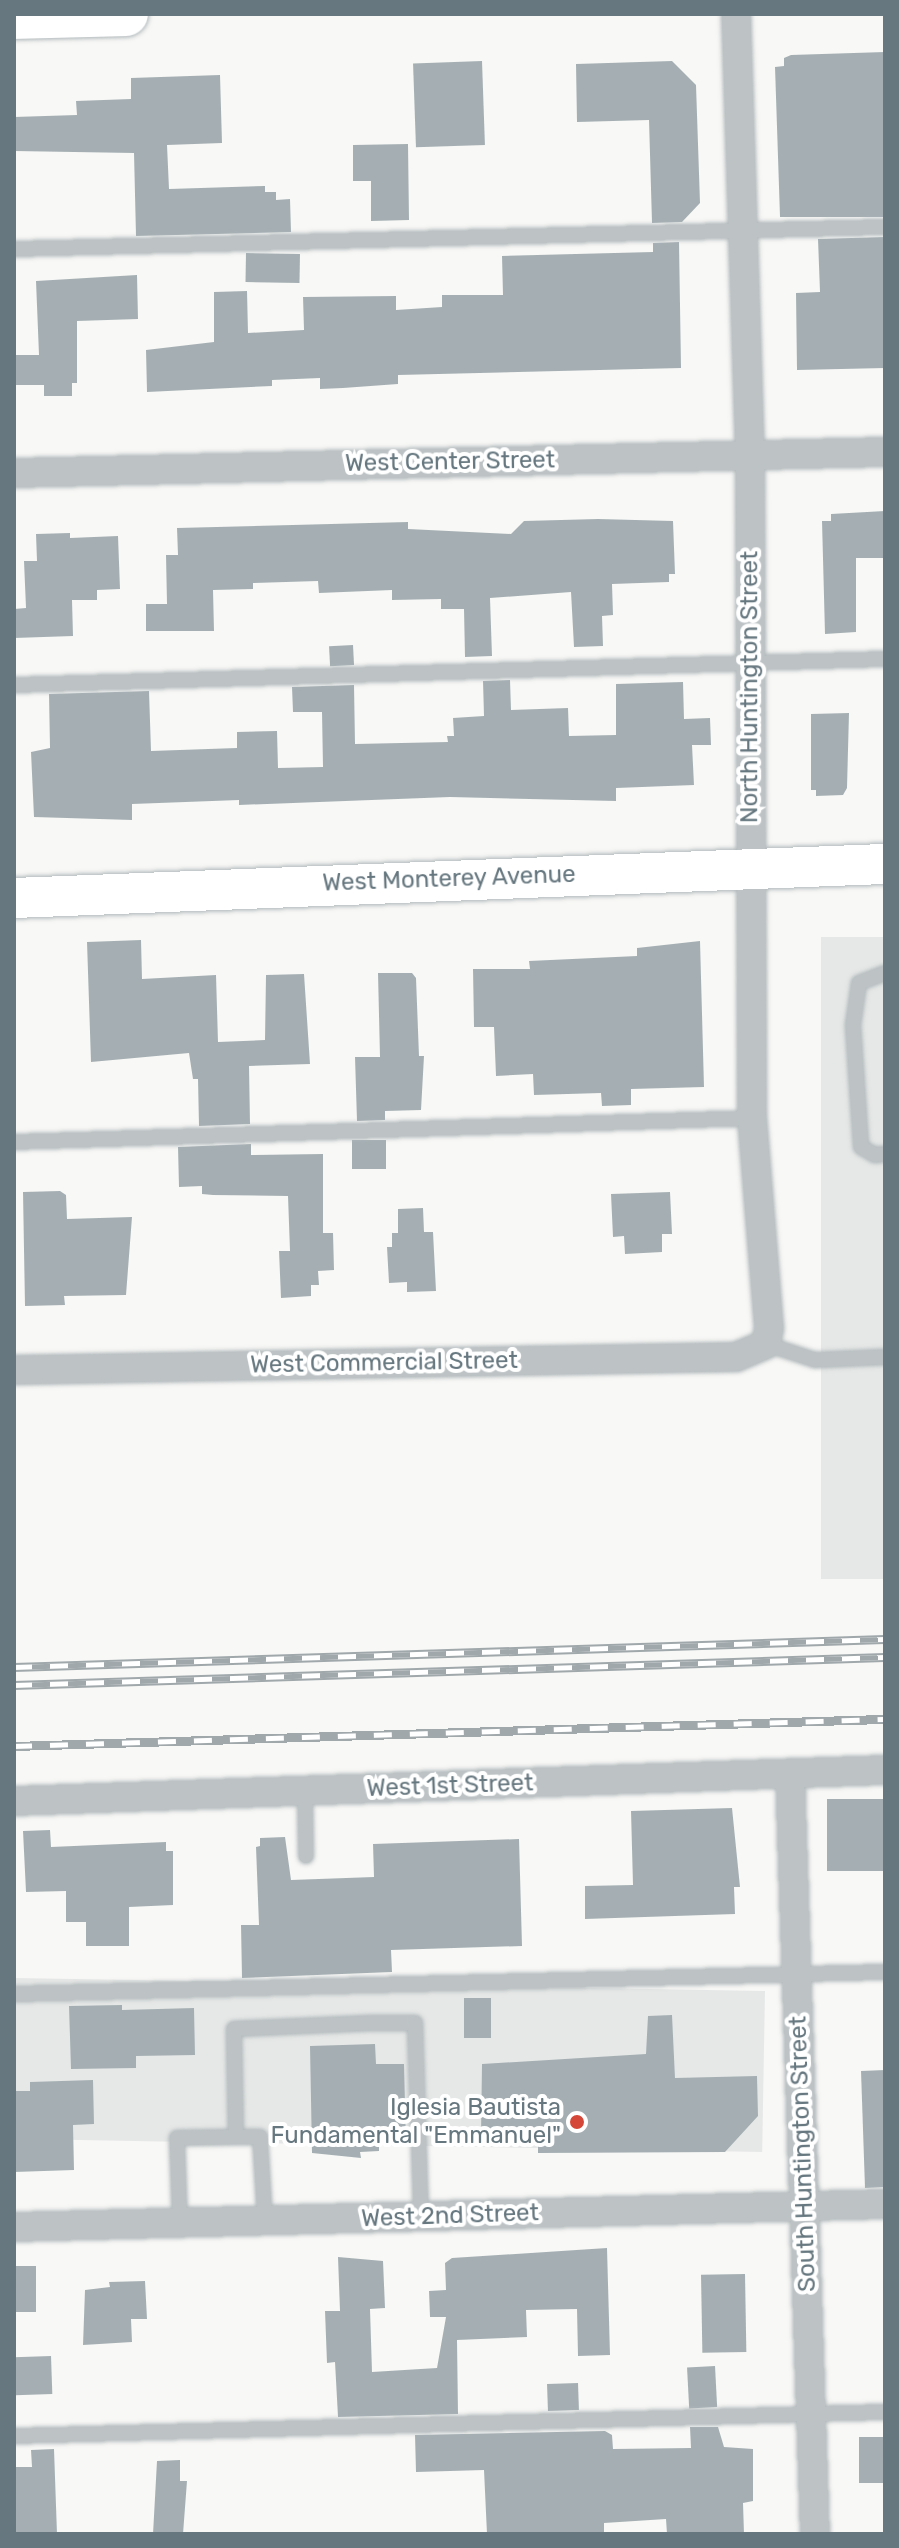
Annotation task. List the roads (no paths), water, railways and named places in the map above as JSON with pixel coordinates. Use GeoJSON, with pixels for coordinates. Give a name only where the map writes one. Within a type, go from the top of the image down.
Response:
{"type":"FeatureCollection","features":[{"type":"Feature","properties":{"kind":"main road"},"geometry":{"type":"LineString","coordinates":[[14,17],[126,14]]}},
{"type":"Feature","properties":{"kind":"street","name":"North Huntington Street"},"geometry":{"type":"LineString","coordinates":[[736,14],[750,456],[752,1118],[769,1328],[760,1348]]}},
{"type":"Feature","properties":{"kind":"street","name":"West Center Street"},"geometry":{"type":"LineString","coordinates":[[14,473],[885,452]]}},
{"type":"Feature","properties":{"kind":"street","name":"West Monterey Avenue"},"geometry":{"type":"LineString","coordinates":[[14,898],[885,864]]}},
{"type":"Feature","properties":{"kind":"street","name":"West Commercial Street"},"geometry":{"type":"LineString","coordinates":[[14,1370],[736,1357],[760,1348]]}},
{"type":"Feature","properties":{"kind":"street","name":"West 1st Street"},"geometry":{"type":"LineString","coordinates":[[14,1801],[885,1770]]}},
{"type":"Feature","properties":{"kind":"street","name":"South Huntington Street"},"geometry":{"type":"LineString","coordinates":[[790,1774],[815,2534]]}},
{"type":"Feature","properties":{"kind":"street","name":"West 2nd Street"},"geometry":{"type":"LineString","coordinates":[[14,2227],[885,2204]]}},
{"type":"Feature","properties":{"kind":"lane"},"geometry":{"type":"LineString","coordinates":[[14,249],[885,227]]}},
{"type":"Feature","properties":{"kind":"lane"},"geometry":{"type":"LineString","coordinates":[[14,685],[885,659]]}},
{"type":"Feature","properties":{"kind":"lane"},"geometry":{"type":"LineString","coordinates":[[885,973],[859,983],[853,1025],[861,1147],[875,1155],[885,1154]]}},
{"type":"Feature","properties":{"kind":"lane"},"geometry":{"type":"LineString","coordinates":[[14,1142],[752,1118]]}},
{"type":"Feature","properties":{"kind":"lane"},"geometry":{"type":"LineString","coordinates":[[760,1348],[815,1360],[885,1357]]}},
{"type":"Feature","properties":{"kind":"lane"},"geometry":{"type":"LineString","coordinates":[[305,1791],[306,1856]]}},
{"type":"Feature","properties":{"kind":"lane"},"geometry":{"type":"LineString","coordinates":[[14,1994],[885,1972]]}},
{"type":"Feature","properties":{"kind":"lane"},"geometry":{"type":"LineString","coordinates":[[236,2137],[234,2029],[415,2023],[421,2217]]}},
{"type":"Feature","properties":{"kind":"lane"},"geometry":{"type":"LineString","coordinates":[[180,2224],[177,2138],[260,2137],[265,2221]]}},
{"type":"Feature","properties":{"kind":"lane"},"geometry":{"type":"LineString","coordinates":[[14,2436],[885,2412]]}},
{"type":"Feature","properties":{"kind":"railway"},"geometry":{"type":"LineString","coordinates":[[14,1667],[885,1639]]}},
{"type":"Feature","properties":{"kind":"railway"},"geometry":{"type":"LineString","coordinates":[[14,1685],[885,1657]]}},
{"type":"Feature","properties":{"kind":"railway"},"geometry":{"type":"LineString","coordinates":[[14,1746],[885,1719]]}},
{"type":"Feature","properties":{"kind":"place","name":"Iglesia Bautista Fundamental \"Emmanuel\""},"geometry":{"type":"Point","coordinates":[577,2122]}}]}
